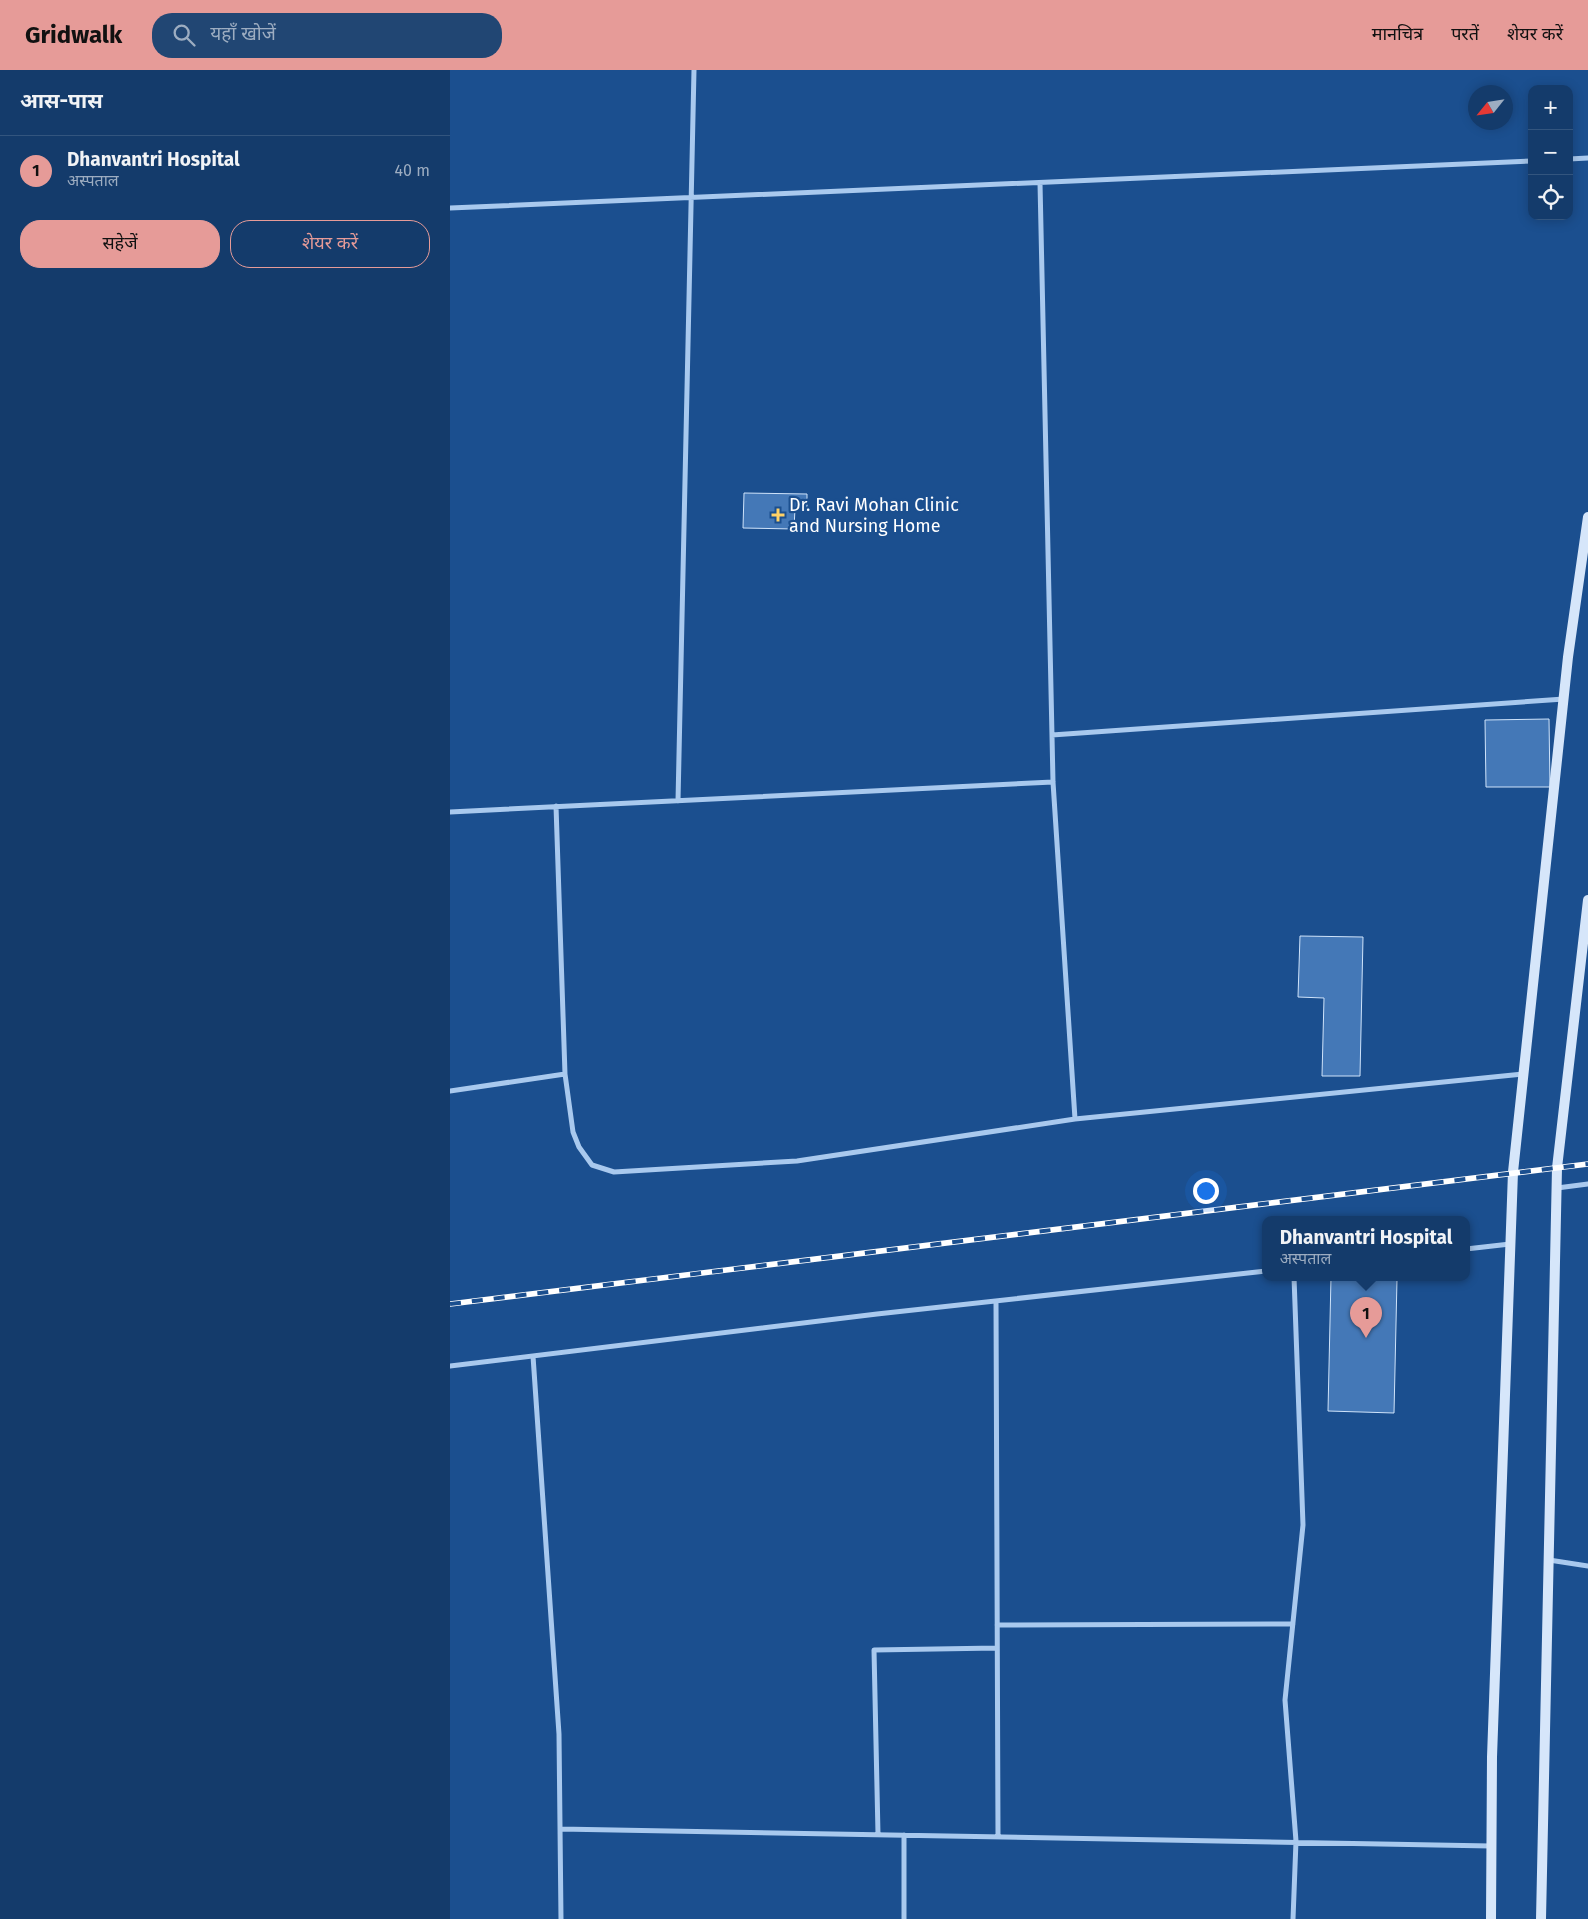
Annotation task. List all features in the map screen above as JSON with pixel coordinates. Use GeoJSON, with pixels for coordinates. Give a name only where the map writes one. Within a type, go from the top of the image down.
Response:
{"type":"FeatureCollection","features":[{"type":"Feature","properties":{"kind":"main road"},"geometry":{"type":"LineString","coordinates":[[1491,1919],[1492,1757],[1513,1172],[1564,699],[1588,517]]}},
{"type":"Feature","properties":{"kind":"main road"},"geometry":{"type":"LineString","coordinates":[[1541,1919],[1557,1168],[1588,900]]}},
{"type":"Feature","properties":{"kind":"street"},"geometry":{"type":"LineString","coordinates":[[678,801],[694,70]]}},
{"type":"Feature","properties":{"kind":"street"},"geometry":{"type":"LineString","coordinates":[[1573,159],[1588,158]]}},
{"type":"Feature","properties":{"kind":"street"},"geometry":{"type":"LineString","coordinates":[[450,208],[1528,161]]}},
{"type":"Feature","properties":{"kind":"street"},"geometry":{"type":"LineString","coordinates":[[1040,182],[1053,782],[1075,1119]]}},
{"type":"Feature","properties":{"kind":"street"},"geometry":{"type":"LineString","coordinates":[[1052,735],[1564,699]]}},
{"type":"Feature","properties":{"kind":"street"},"geometry":{"type":"LineString","coordinates":[[450,812],[1053,782]]}},
{"type":"Feature","properties":{"kind":"street"},"geometry":{"type":"LineString","coordinates":[[556,806],[565,1074],[572,1132],[579,1147],[592,1165],[614,1172],[797,1161],[1075,1119],[1524,1074]]}},
{"type":"Feature","properties":{"kind":"street"},"geometry":{"type":"LineString","coordinates":[[450,1091],[565,1074]]}},
{"type":"Feature","properties":{"kind":"street"},"geometry":{"type":"LineString","coordinates":[[1557,1188],[1588,1184]]}},
{"type":"Feature","properties":{"kind":"street"},"geometry":{"type":"LineString","coordinates":[[1470,1249],[1511,1244]]}},
{"type":"Feature","properties":{"kind":"street"},"geometry":{"type":"LineString","coordinates":[[450,1366],[1262,1271]]}},
{"type":"Feature","properties":{"kind":"street"},"geometry":{"type":"LineString","coordinates":[[1293,1919],[1296,1841],[1285,1700],[1303,1525],[1294,1281]]}},
{"type":"Feature","properties":{"kind":"street"},"geometry":{"type":"LineString","coordinates":[[996,1301],[998,1836]]}},
{"type":"Feature","properties":{"kind":"street"},"geometry":{"type":"LineString","coordinates":[[533,1356],[559,1734],[561,1919]]}},
{"type":"Feature","properties":{"kind":"street"},"geometry":{"type":"LineString","coordinates":[[1548,1560],[1588,1566]]}},
{"type":"Feature","properties":{"kind":"street"},"geometry":{"type":"LineString","coordinates":[[997,1625],[1293,1624]]}},
{"type":"Feature","properties":{"kind":"street"},"geometry":{"type":"LineString","coordinates":[[878,1834],[874,1650],[997,1648]]}},
{"type":"Feature","properties":{"kind":"street"},"geometry":{"type":"LineString","coordinates":[[560,1828],[1491,1846]]}},
{"type":"Feature","properties":{"kind":"street"},"geometry":{"type":"LineString","coordinates":[[904,1835],[904,1919]]}},
{"type":"Feature","properties":{"kind":"building"},"geometry":{"type":"Polygon","coordinates":[[[744,493],[807,494],[807,508],[795,508],[794,529],[743,528],[744,493]]]}},
{"type":"Feature","properties":{"kind":"building"},"geometry":{"type":"Polygon","coordinates":[[[1549,719],[1550,787],[1486,787],[1485,720],[1549,719]]]}},
{"type":"Feature","properties":{"kind":"building"},"geometry":{"type":"Polygon","coordinates":[[[1300,936],[1363,937],[1360,1076],[1322,1076],[1324,998],[1298,997],[1300,936]]]}},
{"type":"Feature","properties":{"kind":"building"},"geometry":{"type":"Polygon","coordinates":[[[1331,1281],[1397,1281],[1394,1413],[1328,1411],[1331,1281]]]}},
{"type":"Feature","properties":{"kind":"railway"},"geometry":{"type":"LineString","coordinates":[[450,1304],[1588,1164]]}},
{"type":"Feature","properties":{"kind":"place","name":"Dr. Ravi Mohan Clinic and Nursing Home"},"geometry":{"type":"Point","coordinates":[778,515]}},
{"type":"Feature","properties":{"kind":"place","name":"Dhanvantri Hospital"},"geometry":{"type":"Point","coordinates":[1366,1338]}}]}
